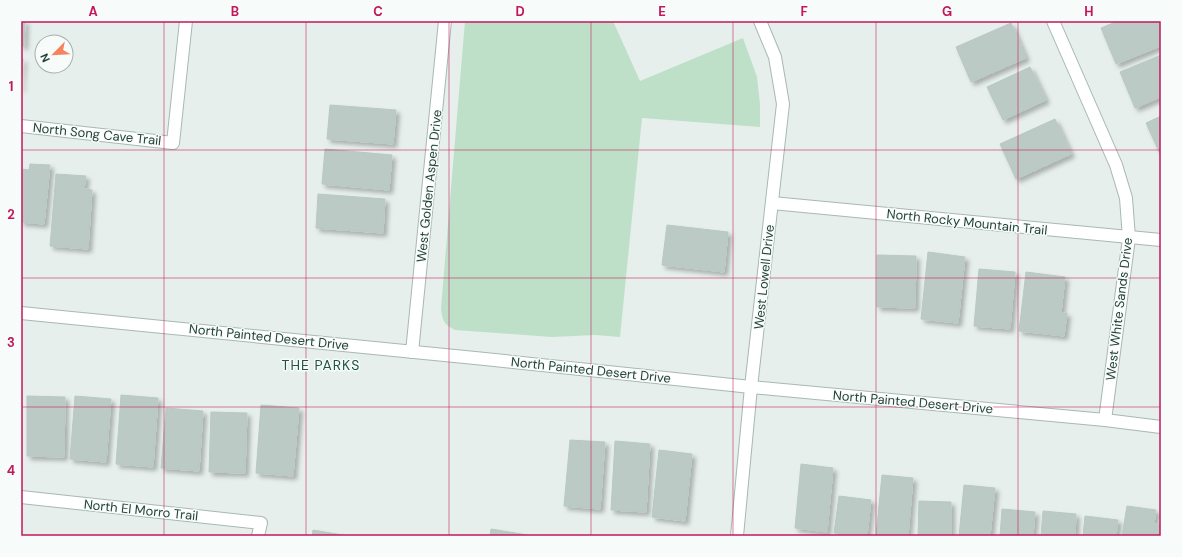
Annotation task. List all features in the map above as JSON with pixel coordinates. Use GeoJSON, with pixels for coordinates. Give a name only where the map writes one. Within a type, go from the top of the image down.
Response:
{"type":"FeatureCollection","features":[{"type":"Feature","properties":{"kind":"street","name":"North Song Cave Trail"},"geometry":{"type":"LineString","coordinates":[[21,126],[173,143],[186,21]]}},
{"type":"Feature","properties":{"kind":"street","name":"West Golden Aspen Drive"},"geometry":{"type":"LineString","coordinates":[[412,352],[445,21]]}},
{"type":"Feature","properties":{"kind":"street","name":"West Lowell Drive"},"geometry":{"type":"LineString","coordinates":[[737,536],[783,104],[774,57],[760,21]]}},
{"type":"Feature","properties":{"kind":"street","name":"West White Sands Drive"},"geometry":{"type":"LineString","coordinates":[[1052,21],[1116,165],[1126,198],[1129,238],[1105,420]]}},
{"type":"Feature","properties":{"kind":"street","name":"North Rocky Mountain Trail"},"geometry":{"type":"LineString","coordinates":[[772,203],[1161,240]]}},
{"type":"Feature","properties":{"kind":"street","name":"North Painted Desert Drive"},"geometry":{"type":"LineString","coordinates":[[21,313],[752,387],[1105,420],[1161,427]]}},
{"type":"Feature","properties":{"kind":"street","name":"North El Morro Trail"},"geometry":{"type":"LineString","coordinates":[[21,497],[260,523],[258,536]]}},
{"type":"Feature","properties":{"kind":"green space"},"geometry":{"type":"Polygon","coordinates":[[[465,21],[613,21],[640,81],[743,38],[757,77],[760,104],[760,127],[642,118],[620,337],[595,335],[552,337],[455,330],[444,322],[441,308],[465,21]]]}},
{"type":"Feature","properties":{"kind":"building"},"geometry":{"type":"Polygon","coordinates":[[[21,21],[25,21],[24,46],[21,46],[21,21]]]}},
{"type":"Feature","properties":{"kind":"building"},"geometry":{"type":"Polygon","coordinates":[[[1118,21],[1161,21],[1161,46],[1116,64],[1101,28],[1118,21]]]}},
{"type":"Feature","properties":{"kind":"building"},"geometry":{"type":"Polygon","coordinates":[[[1011,23],[1026,58],[971,82],[956,47],[1011,23]]]}},
{"type":"Feature","properties":{"kind":"building"},"geometry":{"type":"Polygon","coordinates":[[[1161,55],[1161,97],[1135,108],[1120,72],[1161,55]]]}},
{"type":"Feature","properties":{"kind":"building"},"geometry":{"type":"Polygon","coordinates":[[[21,59],[23,59],[21,89],[21,59]]]}},
{"type":"Feature","properties":{"kind":"building"},"geometry":{"type":"Polygon","coordinates":[[[1030,67],[1046,100],[1003,120],[987,87],[1030,67]]]}},
{"type":"Feature","properties":{"kind":"building"},"geometry":{"type":"Polygon","coordinates":[[[330,105],[396,110],[393,144],[327,139],[330,105]]]}},
{"type":"Feature","properties":{"kind":"building"},"geometry":{"type":"Polygon","coordinates":[[[1161,116],[1161,156],[1146,123],[1161,116]]]}},
{"type":"Feature","properties":{"kind":"building"},"geometry":{"type":"Polygon","coordinates":[[[1055,119],[1071,154],[1016,179],[1000,144],[1055,119]]]}},
{"type":"Feature","properties":{"kind":"building"},"geometry":{"type":"Polygon","coordinates":[[[325,149],[392,155],[389,190],[322,184],[325,149]]]}},
{"type":"Feature","properties":{"kind":"building"},"geometry":{"type":"Polygon","coordinates":[[[30,164],[50,165],[44,224],[21,222],[21,169],[29,170],[30,164]]]}},
{"type":"Feature","properties":{"kind":"building"},"geometry":{"type":"Polygon","coordinates":[[[56,174],[86,176],[84,189],[92,190],[88,249],[50,246],[56,174]]]}},
{"type":"Feature","properties":{"kind":"building"},"geometry":{"type":"Polygon","coordinates":[[[318,194],[385,199],[383,233],[316,228],[318,194]]]}},
{"type":"Feature","properties":{"kind":"building"},"geometry":{"type":"Polygon","coordinates":[[[667,225],[728,232],[724,272],[662,265],[667,225]]]}},
{"type":"Feature","properties":{"kind":"building"},"geometry":{"type":"Polygon","coordinates":[[[928,252],[965,257],[958,323],[921,319],[928,252]]]}},
{"type":"Feature","properties":{"kind":"building"},"geometry":{"type":"Polygon","coordinates":[[[877,255],[916,256],[915,308],[877,307],[877,255]]]}},
{"type":"Feature","properties":{"kind":"building"},"geometry":{"type":"Polygon","coordinates":[[[979,269],[1015,272],[1010,329],[974,326],[979,269]]]}},
{"type":"Feature","properties":{"kind":"building"},"geometry":{"type":"Polygon","coordinates":[[[1026,272],[1065,277],[1061,313],[1067,313],[1064,336],[1019,331],[1026,272]]]}},
{"type":"Feature","properties":{"kind":"building"},"geometry":{"type":"Polygon","coordinates":[[[121,395],[158,398],[153,467],[116,464],[121,395]]]}},
{"type":"Feature","properties":{"kind":"building"},"geometry":{"type":"Polygon","coordinates":[[[27,396],[65,397],[64,457],[27,456],[27,396]]]}},
{"type":"Feature","properties":{"kind":"building"},"geometry":{"type":"Polygon","coordinates":[[[75,396],[111,399],[106,462],[70,459],[75,396]]]}},
{"type":"Feature","properties":{"kind":"building"},"geometry":{"type":"Polygon","coordinates":[[[261,405],[299,408],[293,476],[256,473],[261,405]]]}},
{"type":"Feature","properties":{"kind":"building"},"geometry":{"type":"Polygon","coordinates":[[[166,408],[203,411],[199,471],[161,468],[166,408]]]}},
{"type":"Feature","properties":{"kind":"building"},"geometry":{"type":"Polygon","coordinates":[[[211,412],[247,413],[245,473],[209,472],[211,412]]]}},
{"type":"Feature","properties":{"kind":"building"},"geometry":{"type":"Polygon","coordinates":[[[570,440],[605,442],[600,509],[564,506],[570,440]]]}},
{"type":"Feature","properties":{"kind":"building"},"geometry":{"type":"Polygon","coordinates":[[[615,441],[650,444],[646,512],[611,510],[615,441]]]}},
{"type":"Feature","properties":{"kind":"building"},"geometry":{"type":"Polygon","coordinates":[[[659,450],[692,454],[685,521],[652,517],[659,450]]]}},
{"type":"Feature","properties":{"kind":"building"},"geometry":{"type":"Polygon","coordinates":[[[801,464],[833,468],[827,532],[795,528],[801,464]]]}},
{"type":"Feature","properties":{"kind":"building"},"geometry":{"type":"Polygon","coordinates":[[[882,475],[913,478],[908,536],[876,536],[882,475]]]}},
{"type":"Feature","properties":{"kind":"building"},"geometry":{"type":"Polygon","coordinates":[[[964,485],[995,488],[990,536],[959,536],[964,485]]]}},
{"type":"Feature","properties":{"kind":"building"},"geometry":{"type":"Polygon","coordinates":[[[839,496],[871,500],[867,536],[834,533],[839,496]]]}},
{"type":"Feature","properties":{"kind":"building"},"geometry":{"type":"Polygon","coordinates":[[[919,501],[951,502],[951,536],[918,536],[919,501]]]}},
{"type":"Feature","properties":{"kind":"building"},"geometry":{"type":"Polygon","coordinates":[[[1127,506],[1156,510],[1154,524],[1161,525],[1160,536],[1122,536],[1127,506]]]}},
{"type":"Feature","properties":{"kind":"building"},"geometry":{"type":"Polygon","coordinates":[[[1002,509],[1035,512],[1033,536],[1000,536],[1002,509]]]}},
{"type":"Feature","properties":{"kind":"building"},"geometry":{"type":"Polygon","coordinates":[[[1043,511],[1076,514],[1075,536],[1041,536],[1043,511]]]}},
{"type":"Feature","properties":{"kind":"building"},"geometry":{"type":"Polygon","coordinates":[[[1085,516],[1118,520],[1116,536],[1083,536],[1085,516]]]}},
{"type":"Feature","properties":{"kind":"building"},"geometry":{"type":"Polygon","coordinates":[[[491,529],[533,536],[490,536],[491,529]]]}},
{"type":"Feature","properties":{"kind":"building"},"geometry":{"type":"Polygon","coordinates":[[[313,530],[348,536],[312,536],[313,530]]]}},
{"type":"Feature","properties":{"kind":"district","name":"THE PARKS"},"geometry":{"type":"Point","coordinates":[321,365]}}]}
